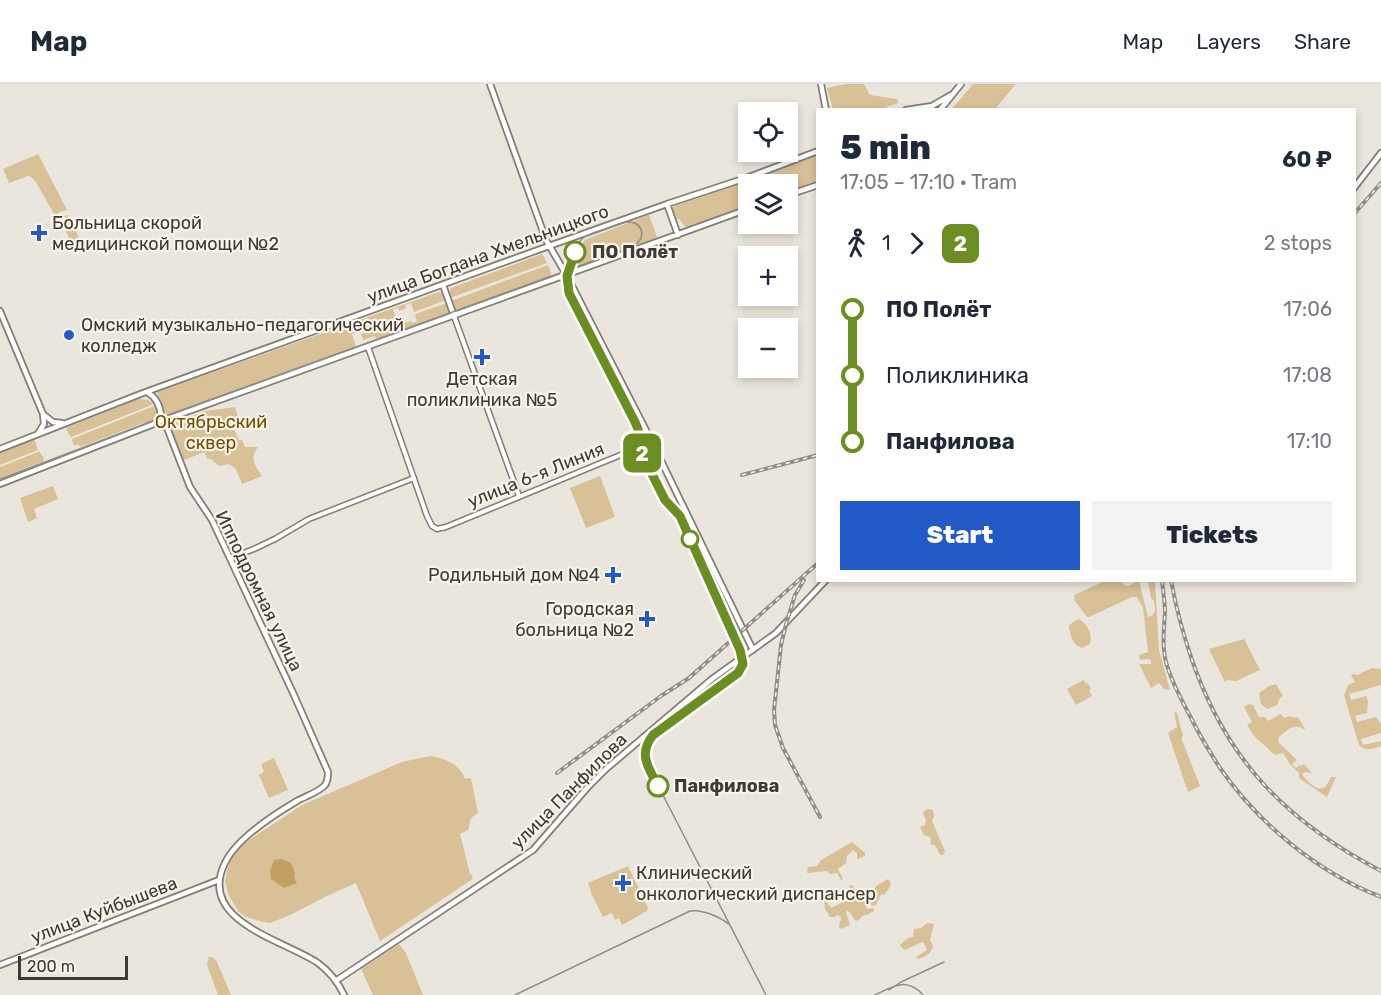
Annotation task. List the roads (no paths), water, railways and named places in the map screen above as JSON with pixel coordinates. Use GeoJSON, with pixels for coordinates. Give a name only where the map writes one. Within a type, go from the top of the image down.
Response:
{"type":"FeatureCollection","features":[{"type":"Feature","properties":{"kind":"main road"},"geometry":{"type":"LineString","coordinates":[[490,84],[549,246],[567,276],[651,442],[753,650]]}},
{"type":"Feature","properties":{"kind":"main road"},"geometry":{"type":"LineString","coordinates":[[821,84],[826,108]]}},
{"type":"Feature","properties":{"kind":"main road"},"geometry":{"type":"LineString","coordinates":[[941,108],[961,84]]}},
{"type":"Feature","properties":{"kind":"main road"},"geometry":{"type":"LineString","coordinates":[[924,108],[937,104],[951,95]]}},
{"type":"Feature","properties":{"kind":"main road","name":"улица Богдана Хмельницкого"},"geometry":{"type":"LineString","coordinates":[[0,449],[147,392],[816,152]]}},
{"type":"Feature","properties":{"kind":"main road"},"geometry":{"type":"LineString","coordinates":[[1356,185],[1381,153]]}},
{"type":"Feature","properties":{"kind":"main road"},"geometry":{"type":"LineString","coordinates":[[798,192],[816,186]]}},
{"type":"Feature","properties":{"kind":"main road"},"geometry":{"type":"LineString","coordinates":[[667,204],[678,235]]}},
{"type":"Feature","properties":{"kind":"main road"},"geometry":{"type":"LineString","coordinates":[[0,484],[164,420],[738,213]]}},
{"type":"Feature","properties":{"kind":"main road"},"geometry":{"type":"LineString","coordinates":[[443,285],[454,316]]}},
{"type":"Feature","properties":{"kind":"main road"},"geometry":{"type":"LineString","coordinates":[[0,311],[43,414],[43,426],[37,434]]}},
{"type":"Feature","properties":{"kind":"main road"},"geometry":{"type":"LineString","coordinates":[[147,392],[156,398],[160,410],[161,418],[156,423]]}},
{"type":"Feature","properties":{"kind":"main road"},"geometry":{"type":"LineString","coordinates":[[43,414],[53,422],[64,424]]}},
{"type":"Feature","properties":{"kind":"main road","name":"Ипподромная улица"},"geometry":{"type":"LineString","coordinates":[[164,420],[190,487],[212,520],[294,694],[327,768],[328,776],[323,786],[290,805],[242,841],[227,858],[219,880]]}},
{"type":"Feature","properties":{"kind":"main road","name":"улица Панфилова"},"geometry":{"type":"LineString","coordinates":[[337,980],[533,850],[606,769],[712,679],[786,624],[824,582]]}},
{"type":"Feature","properties":{"kind":"main road"},"geometry":{"type":"LineString","coordinates":[[219,880],[222,898],[235,918],[324,968],[337,980],[344,995]]}},
{"type":"Feature","properties":{"kind":"main road","name":"улица Куйбышева"},"geometry":{"type":"LineString","coordinates":[[0,965],[219,880]]}},
{"type":"Feature","properties":{"kind":"street"},"geometry":{"type":"LineString","coordinates":[[454,316],[519,496]]}},
{"type":"Feature","properties":{"kind":"street"},"geometry":{"type":"LineString","coordinates":[[230,558],[254,549],[309,519],[414,478],[368,347]]}},
{"type":"Feature","properties":{"kind":"street","name":"улица 6-я Линия"},"geometry":{"type":"LineString","coordinates":[[414,478],[432,526],[440,529],[651,442]]}},
{"type":"Feature","properties":{"kind":"tram line"},"geometry":{"type":"LineString","coordinates":[[0,479],[161,418],[561,272],[568,270],[570,270],[633,246],[641,237],[639,226],[631,222],[619,224],[582,239],[571,261],[570,266],[569,270],[568,281],[569,293],[635,421],[642,452],[650,470],[665,500],[680,516],[740,650],[743,665],[738,673],[653,735],[646,756],[647,764],[766,995]]}},
{"type":"Feature","properties":{"kind":"tram line","name":"2"},"geometry":{"type":"LineString","coordinates":[[575,252],[567,276],[569,293],[635,422],[642,452],[650,470],[665,500],[680,516],[743,658],[743,664],[738,673],[653,735],[649,741],[645,748],[645,756],[658,786]]}},
{"type":"Feature","properties":{"kind":"tram line"},"geometry":{"type":"LineString","coordinates":[[515,995],[690,911],[711,914],[730,925]]}},
{"type":"Feature","properties":{"kind":"tram line"},"geometry":{"type":"LineString","coordinates":[[889,990],[944,962]]}},
{"type":"Feature","properties":{"kind":"tram line"},"geometry":{"type":"LineString","coordinates":[[875,995],[900,985],[911,986],[923,995]]}},
{"type":"Feature","properties":{"kind":"railway"},"geometry":{"type":"LineString","coordinates":[[1356,212],[1381,183]]}},
{"type":"Feature","properties":{"kind":"railway"},"geometry":{"type":"LineString","coordinates":[[742,475],[816,456]]}},
{"type":"Feature","properties":{"kind":"railway"},"geometry":{"type":"LineString","coordinates":[[557,773],[689,678],[816,565]]}},
{"type":"Feature","properties":{"kind":"railway"},"geometry":{"type":"LineString","coordinates":[[804,580],[795,595],[781,645],[774,710],[775,725],[783,748],[820,817]]}},
{"type":"Feature","properties":{"kind":"railway"},"geometry":{"type":"LineString","coordinates":[[1162,582],[1165,608],[1164,650],[1168,669],[1193,723],[1220,768],[1235,789],[1271,827],[1291,844],[1334,874],[1381,897]]}},
{"type":"Feature","properties":{"kind":"railway"},"geometry":{"type":"LineString","coordinates":[[1171,582],[1177,611],[1206,696],[1223,729],[1242,758],[1264,785],[1317,832],[1381,871]]}},
{"type":"Feature","properties":{"kind":"place","name":"Больница скорой медицинской помощи №2"},"geometry":{"type":"Point","coordinates":[39,233]}},
{"type":"Feature","properties":{"kind":"place","name":"ПО Полёт"},"geometry":{"type":"Point","coordinates":[575,252]}},
{"type":"Feature","properties":{"kind":"place","name":"Омский музыкально-педагогический колледж"},"geometry":{"type":"Point","coordinates":[69,335]}},
{"type":"Feature","properties":{"kind":"place","name":"Детская поликлиника №5"},"geometry":{"type":"Point","coordinates":[482,357]}},
{"type":"Feature","properties":{"kind":"place","name":"Родильный дом №4"},"geometry":{"type":"Point","coordinates":[613,575]}},
{"type":"Feature","properties":{"kind":"place","name":"Городская больница №2"},"geometry":{"type":"Point","coordinates":[647,619]}},
{"type":"Feature","properties":{"kind":"place","name":"Панфилова"},"geometry":{"type":"Point","coordinates":[658,786]}},
{"type":"Feature","properties":{"kind":"place","name":"Клинический онкологический диспансер"},"geometry":{"type":"Point","coordinates":[623,883]}},
{"type":"Feature","properties":{"kind":"park label","name":"Октябрьский сквер"},"geometry":{"type":"Point","coordinates":[211,432]}}]}
